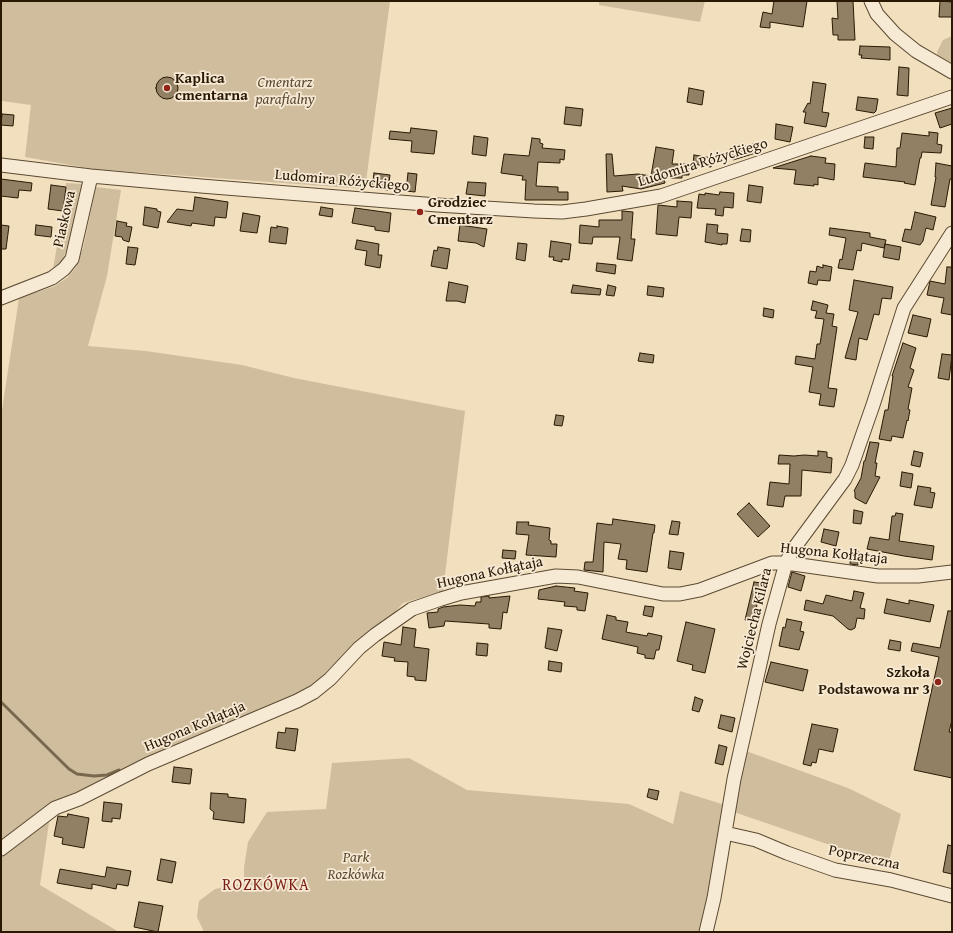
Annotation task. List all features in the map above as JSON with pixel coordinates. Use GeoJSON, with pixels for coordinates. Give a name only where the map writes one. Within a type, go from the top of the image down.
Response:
{"type":"FeatureCollection","features":[{"type":"Feature","properties":{"kind":"street"},"geometry":{"type":"LineString","coordinates":[[871,1],[877,14],[895,34],[916,51],[952,72]]}},
{"type":"Feature","properties":{"kind":"street","name":"Ludomira Różyckiego"},"geometry":{"type":"LineString","coordinates":[[1,165],[91,176],[460,206],[562,212],[661,196],[952,97]]}},
{"type":"Feature","properties":{"kind":"street","name":"Piaskowa"},"geometry":{"type":"LineString","coordinates":[[1,298],[52,278],[64,269],[72,259],[91,176]]}},
{"type":"Feature","properties":{"kind":"street","name":"Wojciecha Kilara"},"geometry":{"type":"LineString","coordinates":[[706,932],[714,898],[734,779],[767,632],[786,563],[792,551],[845,480],[852,465],[873,405],[904,308],[952,233]]}},
{"type":"Feature","properties":{"kind":"street","name":"Hugona Kołłątaja"},"geometry":{"type":"LineString","coordinates":[[1,849],[55,808],[79,799],[148,764],[297,701],[314,692],[330,679],[359,648],[412,610],[461,593],[556,576],[578,577],[663,594],[680,594],[700,590],[772,563],[786,563],[878,576],[918,576],[952,572]]}},
{"type":"Feature","properties":{"kind":"street","name":"Poprzeczna"},"geometry":{"type":"LineString","coordinates":[[725,833],[756,840],[835,870],[891,880],[952,896]]}},
{"type":"Feature","properties":{"kind":"green space","name":"Cmentarz parafialny"},"geometry":{"type":"Polygon","coordinates":[[[1,1],[390,1],[365,189],[93,169],[25,157],[31,105],[2,101],[1,107],[1,1]]]}},
{"type":"Feature","properties":{"kind":"green space"},"geometry":{"type":"Polygon","coordinates":[[[599,1],[705,1],[700,22],[599,5],[599,1]]]}},
{"type":"Feature","properties":{"kind":"green space"},"geometry":{"type":"Polygon","coordinates":[[[952,36],[952,66],[938,58],[937,52],[943,40],[952,36]]]}},
{"type":"Feature","properties":{"kind":"green space"},"geometry":{"type":"Polygon","coordinates":[[[66,183],[82,184],[84,190],[75,226],[62,262],[53,269],[63,211],[66,183]]]}},
{"type":"Feature","properties":{"kind":"green space"},"geometry":{"type":"Polygon","coordinates":[[[96,187],[121,190],[107,276],[88,346],[146,351],[242,365],[294,378],[465,411],[443,591],[403,603],[343,672],[303,706],[218,738],[50,816],[40,885],[119,932],[1,932],[1,417],[19,298],[55,286],[68,277],[76,267],[83,248],[96,187]]]}},
{"type":"Feature","properties":{"kind":"green space"},"geometry":{"type":"Polygon","coordinates":[[[746,751],[848,788],[901,814],[888,865],[734,812],[746,751]]]}},
{"type":"Feature","properties":{"kind":"green space","name":"Park Rozkówka"},"geometry":{"type":"Polygon","coordinates":[[[409,758],[467,790],[629,804],[673,824],[680,791],[725,805],[704,932],[204,932],[197,917],[199,901],[215,889],[244,883],[244,868],[248,842],[267,812],[326,809],[332,763],[409,758]]]}},
{"type":"Feature","properties":{"kind":"building"},"geometry":{"type":"Polygon","coordinates":[[[774,1],[807,1],[803,27],[770,22],[770,28],[760,27],[763,12],[772,14],[774,1]]]}},
{"type":"Feature","properties":{"kind":"building"},"geometry":{"type":"Polygon","coordinates":[[[837,1],[853,1],[855,40],[838,40],[838,35],[833,35],[832,18],[838,19],[837,1]]]}},
{"type":"Feature","properties":{"kind":"building"},"geometry":{"type":"Polygon","coordinates":[[[940,1],[952,2],[952,17],[939,17],[940,1]]]}},
{"type":"Feature","properties":{"kind":"building"},"geometry":{"type":"Polygon","coordinates":[[[860,46],[890,47],[890,60],[861,58],[862,55],[859,55],[860,46]]]}},
{"type":"Feature","properties":{"kind":"building"},"geometry":{"type":"Polygon","coordinates":[[[899,67],[909,68],[908,96],[897,95],[899,67]]]}},
{"type":"Feature","properties":{"kind":"building","name":"Kaplica cmentarna"},"geometry":{"type":"Polygon","coordinates":[[[167,77],[175,80],[178,88],[175,96],[167,99],[159,96],[156,88],[159,80],[167,77]]]}},
{"type":"Feature","properties":{"kind":"building"},"geometry":{"type":"Polygon","coordinates":[[[813,82],[826,84],[822,112],[829,113],[826,127],[804,123],[806,112],[803,112],[808,103],[810,104],[813,82]]]}},
{"type":"Feature","properties":{"kind":"building"},"geometry":{"type":"Polygon","coordinates":[[[689,88],[704,91],[702,105],[687,102],[689,88]]]}},
{"type":"Feature","properties":{"kind":"building"},"geometry":{"type":"Polygon","coordinates":[[[858,97],[878,99],[876,111],[874,113],[856,110],[858,97]]]}},
{"type":"Feature","properties":{"kind":"building"},"geometry":{"type":"Polygon","coordinates":[[[566,107],[583,109],[581,126],[564,124],[566,107]]]}},
{"type":"Feature","properties":{"kind":"building"},"geometry":{"type":"Polygon","coordinates":[[[952,108],[952,124],[940,128],[935,113],[952,108]]]}},
{"type":"Feature","properties":{"kind":"building"},"geometry":{"type":"Polygon","coordinates":[[[2,114],[14,115],[13,126],[1,125],[2,114]]]}},
{"type":"Feature","properties":{"kind":"building"},"geometry":{"type":"Polygon","coordinates":[[[776,124],[793,127],[790,142],[775,139],[776,124]]]}},
{"type":"Feature","properties":{"kind":"building"},"geometry":{"type":"Polygon","coordinates":[[[411,128],[437,131],[434,154],[411,152],[412,141],[389,139],[390,131],[410,133],[411,128]]]}},
{"type":"Feature","properties":{"kind":"building"},"geometry":{"type":"Polygon","coordinates":[[[929,132],[938,133],[937,144],[942,145],[941,153],[922,152],[915,185],[904,183],[905,182],[863,177],[865,163],[896,167],[897,148],[900,148],[902,133],[929,136],[929,132]]]}},
{"type":"Feature","properties":{"kind":"building"},"geometry":{"type":"Polygon","coordinates":[[[474,136],[488,138],[486,156],[472,154],[474,136]]]}},
{"type":"Feature","properties":{"kind":"building"},"geometry":{"type":"Polygon","coordinates":[[[865,137],[874,137],[873,149],[864,148],[865,137]]]}},
{"type":"Feature","properties":{"kind":"building"},"geometry":{"type":"Polygon","coordinates":[[[532,138],[540,139],[540,143],[543,144],[542,148],[565,150],[564,160],[560,159],[560,163],[538,162],[536,186],[558,187],[558,192],[568,192],[568,200],[525,200],[526,180],[522,180],[523,176],[501,173],[504,154],[529,156],[532,138]]]}},
{"type":"Feature","properties":{"kind":"building"},"geometry":{"type":"Polygon","coordinates":[[[753,144],[758,145],[759,152],[733,160],[730,149],[753,144]]]}},
{"type":"Feature","properties":{"kind":"building"},"geometry":{"type":"Polygon","coordinates":[[[656,147],[674,150],[672,164],[689,164],[689,175],[682,175],[682,178],[664,178],[665,183],[641,189],[622,186],[623,191],[607,192],[606,154],[612,154],[614,176],[638,174],[651,176],[656,147]]]}},
{"type":"Feature","properties":{"kind":"building"},"geometry":{"type":"Polygon","coordinates":[[[694,155],[712,158],[711,167],[693,164],[694,155]]]}},
{"type":"Feature","properties":{"kind":"building"},"geometry":{"type":"Polygon","coordinates":[[[811,156],[826,158],[825,163],[835,164],[834,180],[818,177],[818,185],[794,184],[796,170],[773,168],[811,156]]]}},
{"type":"Feature","properties":{"kind":"building"},"geometry":{"type":"Polygon","coordinates":[[[936,163],[952,166],[952,179],[950,179],[945,207],[931,205],[936,177],[936,163]]]}},
{"type":"Feature","properties":{"kind":"building"},"geometry":{"type":"Polygon","coordinates":[[[374,173],[390,175],[388,190],[372,188],[374,173]]]}},
{"type":"Feature","properties":{"kind":"building"},"geometry":{"type":"Polygon","coordinates":[[[408,173],[417,174],[415,192],[406,191],[408,173]]]}},
{"type":"Feature","properties":{"kind":"building"},"geometry":{"type":"Polygon","coordinates":[[[1,179],[32,183],[31,191],[19,190],[18,198],[1,196],[1,179]]]}},
{"type":"Feature","properties":{"kind":"building"},"geometry":{"type":"Polygon","coordinates":[[[468,182],[486,183],[485,196],[466,194],[468,182]]]}},
{"type":"Feature","properties":{"kind":"building"},"geometry":{"type":"Polygon","coordinates":[[[51,185],[66,187],[63,211],[48,209],[51,185]]]}},
{"type":"Feature","properties":{"kind":"building"},"geometry":{"type":"Polygon","coordinates":[[[749,185],[763,187],[761,203],[747,201],[749,185]]]}},
{"type":"Feature","properties":{"kind":"building"},"geometry":{"type":"Polygon","coordinates":[[[720,192],[734,193],[733,208],[724,207],[723,216],[715,215],[716,209],[697,208],[699,194],[705,195],[705,193],[719,195],[720,192]]]}},
{"type":"Feature","properties":{"kind":"building"},"geometry":{"type":"Polygon","coordinates":[[[195,197],[228,202],[226,218],[215,217],[214,226],[192,223],[191,226],[167,222],[177,209],[193,211],[195,197]]]}},
{"type":"Feature","properties":{"kind":"building"},"geometry":{"type":"Polygon","coordinates":[[[677,201],[692,202],[691,218],[679,217],[677,236],[656,234],[658,205],[677,207],[677,201]]]}},
{"type":"Feature","properties":{"kind":"building"},"geometry":{"type":"Polygon","coordinates":[[[145,207],[157,209],[157,211],[161,212],[158,228],[143,225],[145,207]]]}},
{"type":"Feature","properties":{"kind":"building"},"geometry":{"type":"Polygon","coordinates":[[[321,207],[333,209],[332,217],[319,215],[321,207]]]}},
{"type":"Feature","properties":{"kind":"building"},"geometry":{"type":"Polygon","coordinates":[[[355,208],[391,213],[389,232],[375,230],[375,227],[352,223],[355,208]]]}},
{"type":"Feature","properties":{"kind":"building"},"geometry":{"type":"Polygon","coordinates":[[[622,211],[633,212],[631,239],[635,239],[632,261],[617,259],[620,237],[593,237],[592,244],[579,243],[580,225],[599,227],[599,220],[622,220],[622,211]]]}},
{"type":"Feature","properties":{"kind":"building"},"geometry":{"type":"Polygon","coordinates":[[[915,212],[936,217],[933,230],[926,228],[923,241],[920,245],[902,241],[905,229],[911,230],[915,212]]]}},
{"type":"Feature","properties":{"kind":"building"},"geometry":{"type":"Polygon","coordinates":[[[243,213],[260,216],[257,233],[240,231],[243,213]]]}},
{"type":"Feature","properties":{"kind":"building"},"geometry":{"type":"Polygon","coordinates":[[[117,221],[127,223],[126,226],[132,227],[129,242],[123,240],[122,237],[115,236],[117,221]]]}},
{"type":"Feature","properties":{"kind":"building"},"geometry":{"type":"Polygon","coordinates":[[[707,224],[718,225],[717,233],[728,234],[727,244],[722,245],[705,242],[707,224]]]}},
{"type":"Feature","properties":{"kind":"building"},"geometry":{"type":"Polygon","coordinates":[[[1,225],[9,226],[6,249],[1,249],[1,225]]]}},
{"type":"Feature","properties":{"kind":"building"},"geometry":{"type":"Polygon","coordinates":[[[36,225],[52,227],[51,237],[35,235],[36,225]]]}},
{"type":"Feature","properties":{"kind":"building"},"geometry":{"type":"Polygon","coordinates":[[[460,225],[487,229],[484,247],[476,243],[458,241],[460,225]]]}},
{"type":"Feature","properties":{"kind":"building"},"geometry":{"type":"Polygon","coordinates":[[[277,226],[288,228],[286,244],[269,242],[271,227],[277,228],[277,226]]]}},
{"type":"Feature","properties":{"kind":"building"},"geometry":{"type":"Polygon","coordinates":[[[830,228],[870,233],[870,237],[886,240],[884,248],[862,243],[861,251],[857,250],[853,270],[838,268],[840,259],[842,260],[846,238],[829,235],[830,228]]]}},
{"type":"Feature","properties":{"kind":"building"},"geometry":{"type":"Polygon","coordinates":[[[742,229],[751,230],[750,242],[740,241],[742,229]]]}},
{"type":"Feature","properties":{"kind":"building"},"geometry":{"type":"Polygon","coordinates":[[[357,240],[379,244],[378,255],[382,255],[380,268],[365,265],[367,251],[355,249],[357,240]]]}},
{"type":"Feature","properties":{"kind":"building"},"geometry":{"type":"Polygon","coordinates":[[[551,241],[571,244],[569,260],[562,259],[562,262],[553,260],[554,257],[549,257],[551,241]]]}},
{"type":"Feature","properties":{"kind":"building"},"geometry":{"type":"Polygon","coordinates":[[[518,243],[527,244],[525,261],[516,259],[518,243]]]}},
{"type":"Feature","properties":{"kind":"building"},"geometry":{"type":"Polygon","coordinates":[[[885,244],[901,247],[899,260],[883,257],[885,244]]]}},
{"type":"Feature","properties":{"kind":"building"},"geometry":{"type":"Polygon","coordinates":[[[128,247],[138,248],[135,265],[126,264],[128,247]]]}},
{"type":"Feature","properties":{"kind":"building"},"geometry":{"type":"Polygon","coordinates":[[[438,247],[450,249],[447,269],[431,266],[434,250],[437,251],[438,247]]]}},
{"type":"Feature","properties":{"kind":"building"},"geometry":{"type":"Polygon","coordinates":[[[597,263],[616,265],[615,274],[596,271],[597,263]]]}},
{"type":"Feature","properties":{"kind":"building"},"geometry":{"type":"Polygon","coordinates":[[[823,265],[832,267],[830,281],[818,280],[817,285],[808,283],[810,271],[816,272],[817,266],[823,268],[823,265]]]}},
{"type":"Feature","properties":{"kind":"building"},"geometry":{"type":"Polygon","coordinates":[[[947,267],[952,267],[952,315],[941,313],[944,298],[927,295],[930,281],[945,284],[947,267]]]}},
{"type":"Feature","properties":{"kind":"building"},"geometry":{"type":"Polygon","coordinates":[[[854,280],[893,287],[891,299],[882,298],[879,315],[874,314],[867,340],[859,338],[856,360],[845,358],[858,312],[849,310],[854,280]]]}},
{"type":"Feature","properties":{"kind":"building"},"geometry":{"type":"Polygon","coordinates":[[[449,282],[468,286],[465,303],[446,301],[449,282]]]}},
{"type":"Feature","properties":{"kind":"building"},"geometry":{"type":"Polygon","coordinates":[[[573,285],[601,289],[600,295],[571,293],[573,285]]]}},
{"type":"Feature","properties":{"kind":"building"},"geometry":{"type":"Polygon","coordinates":[[[608,285],[616,287],[614,296],[606,295],[608,285]]]}},
{"type":"Feature","properties":{"kind":"building"},"geometry":{"type":"Polygon","coordinates":[[[648,286],[664,288],[663,297],[647,295],[648,286]]]}},
{"type":"Feature","properties":{"kind":"building"},"geometry":{"type":"Polygon","coordinates":[[[813,301],[828,305],[826,313],[834,314],[832,326],[837,327],[828,388],[837,389],[834,407],[819,405],[821,394],[809,392],[813,367],[795,364],[796,356],[815,359],[817,344],[820,344],[824,319],[815,318],[817,311],[811,310],[813,301]]]}},
{"type":"Feature","properties":{"kind":"building"},"geometry":{"type":"Polygon","coordinates":[[[764,308],[774,310],[773,318],[763,316],[764,308]]]}},
{"type":"Feature","properties":{"kind":"building"},"geometry":{"type":"Polygon","coordinates":[[[913,315],[931,319],[927,337],[908,333],[913,315]]]}},
{"type":"Feature","properties":{"kind":"building"},"geometry":{"type":"Polygon","coordinates":[[[903,343],[916,348],[910,368],[914,370],[908,387],[912,388],[908,409],[910,410],[908,421],[907,420],[903,438],[892,436],[891,441],[879,439],[885,410],[888,410],[892,376],[903,343]]]}},
{"type":"Feature","properties":{"kind":"building"},"geometry":{"type":"Polygon","coordinates":[[[640,353],[654,355],[653,363],[638,361],[640,353]]]}},
{"type":"Feature","properties":{"kind":"building"},"geometry":{"type":"Polygon","coordinates":[[[942,354],[952,355],[949,380],[938,378],[942,354]]]}},
{"type":"Feature","properties":{"kind":"building"},"geometry":{"type":"Polygon","coordinates":[[[556,415],[564,416],[562,426],[554,425],[556,415]]]}},
{"type":"Feature","properties":{"kind":"building"},"geometry":{"type":"Polygon","coordinates":[[[870,442],[879,443],[875,463],[877,463],[875,476],[880,477],[866,504],[855,498],[854,491],[861,478],[864,461],[870,442]]]}},
{"type":"Feature","properties":{"kind":"building"},"geometry":{"type":"Polygon","coordinates":[[[818,451],[827,452],[827,457],[832,458],[831,473],[802,470],[801,496],[785,496],[783,507],[767,505],[770,482],[789,484],[790,464],[778,464],[779,455],[818,456],[818,451]]]}},
{"type":"Feature","properties":{"kind":"building"},"geometry":{"type":"Polygon","coordinates":[[[914,451],[923,453],[920,467],[911,465],[914,451]]]}},
{"type":"Feature","properties":{"kind":"building"},"geometry":{"type":"Polygon","coordinates":[[[902,472],[913,474],[911,488],[900,486],[902,472]]]}},
{"type":"Feature","properties":{"kind":"building"},"geometry":{"type":"Polygon","coordinates":[[[918,486],[931,488],[930,492],[935,493],[932,508],[914,505],[918,486]]]}},
{"type":"Feature","properties":{"kind":"building"},"geometry":{"type":"Polygon","coordinates":[[[749,503],[770,526],[758,537],[737,514],[749,503]]]}},
{"type":"Feature","properties":{"kind":"building"},"geometry":{"type":"Polygon","coordinates":[[[854,510],[863,512],[861,524],[853,523],[854,510]]]}},
{"type":"Feature","properties":{"kind":"building"},"geometry":{"type":"Polygon","coordinates":[[[896,513],[903,514],[899,541],[934,546],[932,560],[867,549],[870,537],[889,540],[892,516],[895,516],[896,513]]]}},
{"type":"Feature","properties":{"kind":"building"},"geometry":{"type":"Polygon","coordinates":[[[613,519],[655,525],[647,572],[626,569],[627,560],[618,559],[621,544],[604,542],[603,572],[584,570],[585,562],[593,562],[597,523],[612,525],[613,519]]]}},
{"type":"Feature","properties":{"kind":"building"},"geometry":{"type":"Polygon","coordinates":[[[672,521],[680,522],[678,535],[669,534],[672,521]]]}},
{"type":"Feature","properties":{"kind":"building"},"geometry":{"type":"Polygon","coordinates":[[[517,522],[529,522],[528,525],[550,528],[549,540],[551,541],[551,544],[557,544],[556,557],[526,555],[529,535],[516,534],[517,522]]]}},
{"type":"Feature","properties":{"kind":"building"},"geometry":{"type":"Polygon","coordinates":[[[824,529],[839,532],[836,546],[821,542],[824,529]]]}},
{"type":"Feature","properties":{"kind":"building"},"geometry":{"type":"Polygon","coordinates":[[[503,550],[516,551],[515,559],[502,558],[503,550]]]}},
{"type":"Feature","properties":{"kind":"building"},"geometry":{"type":"Polygon","coordinates":[[[670,551],[684,553],[681,570],[668,568],[670,551]]]}},
{"type":"Feature","properties":{"kind":"building"},"geometry":{"type":"Polygon","coordinates":[[[851,552],[859,552],[858,565],[850,564],[851,552]]]}},
{"type":"Feature","properties":{"kind":"building"},"geometry":{"type":"Polygon","coordinates":[[[792,572],[805,576],[801,591],[788,587],[792,572]]]}},
{"type":"Feature","properties":{"kind":"building"},"geometry":{"type":"Polygon","coordinates":[[[754,582],[762,583],[753,622],[745,620],[754,582]]]}},
{"type":"Feature","properties":{"kind":"building"},"geometry":{"type":"Polygon","coordinates":[[[556,586],[575,588],[574,591],[588,593],[585,611],[577,610],[577,607],[564,606],[565,602],[538,599],[539,590],[556,586]]]}},
{"type":"Feature","properties":{"kind":"building"},"geometry":{"type":"Polygon","coordinates":[[[854,591],[864,593],[860,608],[865,609],[864,619],[857,618],[855,628],[851,630],[833,616],[804,610],[806,600],[823,604],[826,595],[852,601],[854,591]]]}},
{"type":"Feature","properties":{"kind":"building"},"geometry":{"type":"Polygon","coordinates":[[[489,596],[489,598],[510,596],[507,613],[503,612],[501,629],[489,628],[489,624],[445,621],[444,626],[429,628],[427,613],[438,612],[438,609],[443,607],[460,605],[475,606],[476,602],[481,602],[481,597],[489,596]]]}},
{"type":"Feature","properties":{"kind":"building"},"geometry":{"type":"Polygon","coordinates":[[[887,599],[909,604],[909,600],[934,605],[930,622],[884,613],[887,599]]]}},
{"type":"Feature","properties":{"kind":"building"},"geometry":{"type":"Polygon","coordinates":[[[645,606],[654,607],[652,617],[643,615],[645,606]]]}},
{"type":"Feature","properties":{"kind":"building"},"geometry":{"type":"Polygon","coordinates":[[[948,611],[952,611],[952,720],[949,732],[952,732],[952,778],[914,770],[939,657],[911,651],[913,643],[940,648],[948,611]]]}},
{"type":"Feature","properties":{"kind":"building"},"geometry":{"type":"Polygon","coordinates":[[[607,615],[616,617],[616,620],[628,622],[626,632],[647,636],[648,633],[662,636],[659,650],[656,650],[654,659],[645,658],[645,655],[637,653],[638,647],[602,639],[607,615]]]}},
{"type":"Feature","properties":{"kind":"building"},"geometry":{"type":"Polygon","coordinates":[[[787,619],[802,622],[800,631],[804,632],[799,650],[779,646],[783,627],[785,628],[787,619]]]}},
{"type":"Feature","properties":{"kind":"building"},"geometry":{"type":"Polygon","coordinates":[[[686,622],[715,629],[705,673],[692,670],[693,665],[677,661],[686,622]]]}},
{"type":"Feature","properties":{"kind":"building"},"geometry":{"type":"Polygon","coordinates":[[[403,627],[416,629],[414,647],[429,649],[426,681],[415,680],[415,677],[407,676],[408,662],[394,661],[395,658],[382,656],[384,642],[401,645],[403,627]]]}},
{"type":"Feature","properties":{"kind":"building"},"geometry":{"type":"Polygon","coordinates":[[[548,628],[562,630],[557,651],[545,648],[548,628]]]}},
{"type":"Feature","properties":{"kind":"building"},"geometry":{"type":"Polygon","coordinates":[[[890,640],[901,642],[900,651],[888,649],[890,640]]]}},
{"type":"Feature","properties":{"kind":"building"},"geometry":{"type":"Polygon","coordinates":[[[477,643],[488,644],[487,656],[476,655],[477,643]]]}},
{"type":"Feature","properties":{"kind":"building"},"geometry":{"type":"Polygon","coordinates":[[[549,661],[562,663],[561,672],[548,670],[549,661]]]}},
{"type":"Feature","properties":{"kind":"building"},"geometry":{"type":"Polygon","coordinates":[[[771,662],[808,670],[803,691],[765,682],[771,662]]]}},
{"type":"Feature","properties":{"kind":"building"},"geometry":{"type":"Polygon","coordinates":[[[695,697],[703,700],[699,712],[692,710],[695,697]]]}},
{"type":"Feature","properties":{"kind":"building"},"geometry":{"type":"Polygon","coordinates":[[[721,715],[735,718],[732,732],[718,728],[721,715]]]}},
{"type":"Feature","properties":{"kind":"building"},"geometry":{"type":"Polygon","coordinates":[[[812,724],[838,729],[833,752],[819,749],[816,763],[812,762],[811,766],[803,764],[812,724]]]}},
{"type":"Feature","properties":{"kind":"building"},"geometry":{"type":"Polygon","coordinates":[[[286,728],[298,729],[295,751],[276,748],[278,732],[285,733],[286,728]]]}},
{"type":"Feature","properties":{"kind":"building"},"geometry":{"type":"Polygon","coordinates":[[[719,745],[727,747],[723,765],[715,763],[719,745]]]}},
{"type":"Feature","properties":{"kind":"building"},"geometry":{"type":"Polygon","coordinates":[[[174,767],[192,769],[190,784],[172,782],[174,767]]]}},
{"type":"Feature","properties":{"kind":"building"},"geometry":{"type":"Polygon","coordinates":[[[649,789],[659,791],[657,800],[647,797],[649,789]]]}},
{"type":"Feature","properties":{"kind":"building"},"geometry":{"type":"Polygon","coordinates":[[[211,793],[228,794],[228,797],[246,799],[244,823],[213,819],[214,812],[210,809],[211,793]]]}},
{"type":"Feature","properties":{"kind":"building"},"geometry":{"type":"Polygon","coordinates":[[[104,802],[122,804],[120,819],[112,818],[112,822],[102,821],[104,802]]]}},
{"type":"Feature","properties":{"kind":"building"},"geometry":{"type":"Polygon","coordinates":[[[68,814],[89,818],[84,848],[62,844],[63,838],[54,836],[58,816],[67,817],[68,814]]]}},
{"type":"Feature","properties":{"kind":"building"},"geometry":{"type":"Polygon","coordinates":[[[948,845],[952,846],[952,874],[943,872],[948,845]]]}},
{"type":"Feature","properties":{"kind":"building"},"geometry":{"type":"Polygon","coordinates":[[[161,859],[176,862],[172,883],[157,880],[161,859]]]}},
{"type":"Feature","properties":{"kind":"building"},"geometry":{"type":"Polygon","coordinates":[[[107,867],[131,871],[128,886],[117,884],[116,889],[92,884],[92,889],[57,883],[60,869],[105,877],[107,867]]]}},
{"type":"Feature","properties":{"kind":"building"},"geometry":{"type":"Polygon","coordinates":[[[139,902],[163,906],[158,932],[134,927],[139,902]]]}},
{"type":"Feature","properties":{"kind":"waterway"},"geometry":{"type":"LineString","coordinates":[[1,702],[69,769],[77,774],[94,776],[107,775],[119,770]]}},
{"type":"Feature","properties":{"kind":"place","name":"Kaplica cmentarna"},"geometry":{"type":"Point","coordinates":[167,88]}},
{"type":"Feature","properties":{"kind":"place","name":"Grodziec Cmentarz"},"geometry":{"type":"Point","coordinates":[420,212]}},
{"type":"Feature","properties":{"kind":"place","name":"Szkoła Podstawowa nr 3"},"geometry":{"type":"Point","coordinates":[938,682]}},
{"type":"Feature","properties":{"kind":"district","name":"ROZKÓWKA"},"geometry":{"type":"Point","coordinates":[266,886]}}]}
